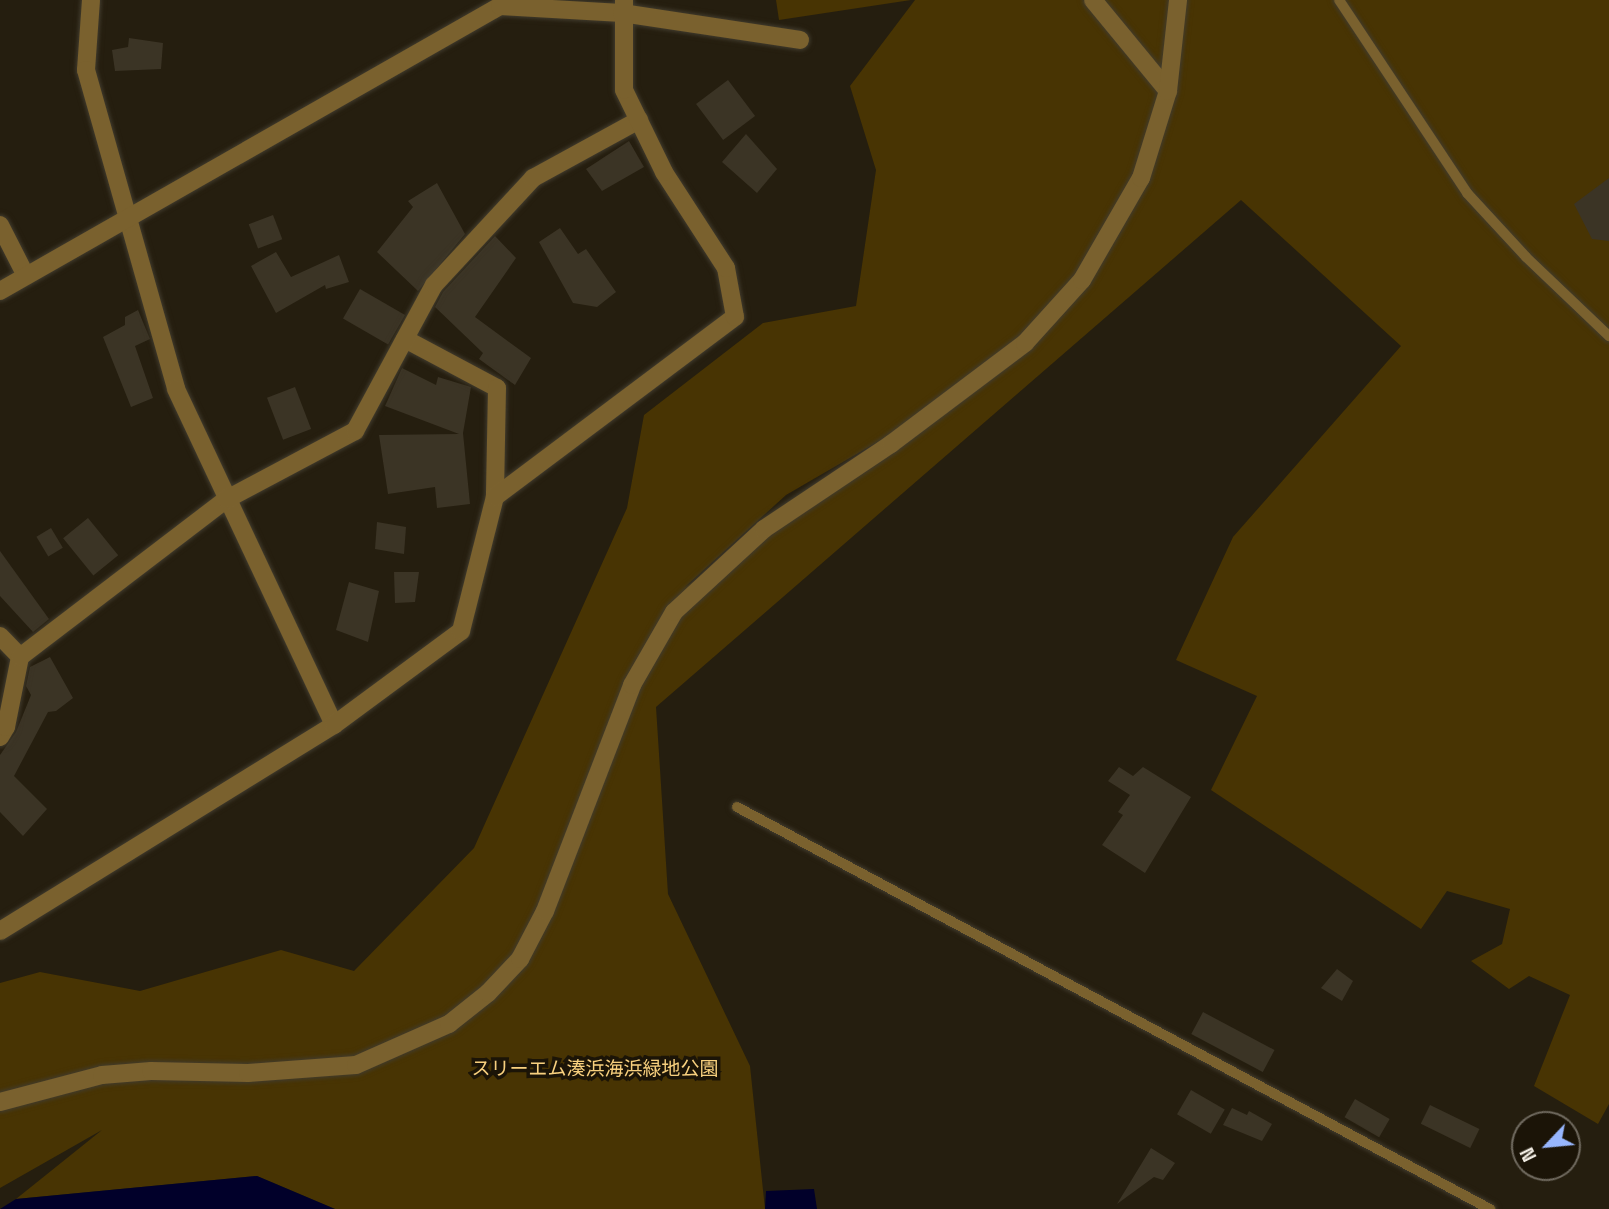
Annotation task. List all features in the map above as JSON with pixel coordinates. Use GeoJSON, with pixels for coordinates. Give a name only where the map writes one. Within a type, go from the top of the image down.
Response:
{"type":"FeatureCollection","features":[{"type":"Feature","properties":{"kind":"street"},"geometry":{"type":"LineString","coordinates":[[91,0],[86,70],[176,389],[334,725]]}},
{"type":"Feature","properties":{"kind":"street"},"geometry":{"type":"LineString","coordinates":[[1093,0],[1168,91]]}},
{"type":"Feature","properties":{"kind":"street"},"geometry":{"type":"LineString","coordinates":[[0,1102],[102,1076],[151,1071],[248,1073],[356,1065],[449,1024],[488,993],[520,959],[545,911],[632,685],[674,612],[764,529],[970,386],[1025,343],[1059,308],[1105,246],[1141,178],[1168,91],[1178,0]]}},
{"type":"Feature","properties":{"kind":"street"},"geometry":{"type":"LineString","coordinates":[[0,291],[500,3],[623,6],[800,40]]}},
{"type":"Feature","properties":{"kind":"street"},"geometry":{"type":"LineString","coordinates":[[495,497],[735,317],[726,268],[664,172],[624,90],[623,6]]}},
{"type":"Feature","properties":{"kind":"street"},"geometry":{"type":"LineString","coordinates":[[0,737],[6,726],[20,657],[227,499],[355,431],[434,285],[533,178],[639,120]]}},
{"type":"Feature","properties":{"kind":"street"},"geometry":{"type":"LineString","coordinates":[[0,225],[26,276]]}},
{"type":"Feature","properties":{"kind":"street"},"geometry":{"type":"LineString","coordinates":[[0,931],[334,725],[461,631],[495,497],[497,388],[405,339]]}},
{"type":"Feature","properties":{"kind":"street"},"geometry":{"type":"LineString","coordinates":[[0,636],[20,657]]}},
{"type":"Feature","properties":{"kind":"lane"},"geometry":{"type":"LineString","coordinates":[[1339,0],[1467,193],[1526,257],[1609,336]]}},
{"type":"Feature","properties":{"kind":"lane"},"geometry":{"type":"LineString","coordinates":[[737,807],[1490,1209]]}},
{"type":"Feature","properties":{"kind":"green space"},"geometry":{"type":"Polygon","coordinates":[[[776,0],[911,0],[779,20],[776,0]]]}},
{"type":"Feature","properties":{"kind":"green space","name":"スリーエム湊浜海浜緑地公園"},"geometry":{"type":"Polygon","coordinates":[[[915,0],[1609,0],[1609,1104],[1598,1124],[1581,1114],[1581,1111],[1576,1111],[1534,1086],[1570,995],[1529,976],[1509,989],[1471,961],[1502,944],[1510,909],[1447,891],[1421,929],[1211,790],[1257,696],[1176,660],[1233,537],[1401,346],[1241,200],[656,707],[668,894],[750,1066],[765,1209],[335,1209],[257,1176],[16,1199],[102,1130],[0,1188],[0,983],[40,972],[140,991],[281,950],[354,971],[474,848],[627,508],[644,415],[763,323],[856,306],[876,170],[850,86],[915,0]],[[905,426],[786,495],[685,587],[804,513],[902,443],[905,426]]]}},
{"type":"Feature","properties":{"kind":"water"},"geometry":{"type":"Polygon","coordinates":[[[257,1176],[335,1209],[0,1209],[16,1199],[257,1176]]]}},
{"type":"Feature","properties":{"kind":"water"},"geometry":{"type":"Polygon","coordinates":[[[814,1189],[817,1209],[765,1209],[766,1191],[814,1189]]]}},
{"type":"Feature","properties":{"kind":"building"},"geometry":{"type":"Polygon","coordinates":[[[129,38],[163,43],[161,69],[115,71],[112,50],[128,47],[129,38]]]}},
{"type":"Feature","properties":{"kind":"building"},"geometry":{"type":"Polygon","coordinates":[[[728,80],[755,116],[723,140],[696,104],[728,80]]]}},
{"type":"Feature","properties":{"kind":"building"},"geometry":{"type":"Polygon","coordinates":[[[746,134],[777,169],[757,193],[722,162],[746,134]]]}},
{"type":"Feature","properties":{"kind":"building"},"geometry":{"type":"Polygon","coordinates":[[[629,141],[644,167],[602,191],[586,169],[629,141]]]}},
{"type":"Feature","properties":{"kind":"building"},"geometry":{"type":"Polygon","coordinates":[[[1609,178],[1609,241],[1592,239],[1574,204],[1609,178]]]}},
{"type":"Feature","properties":{"kind":"building"},"geometry":{"type":"Polygon","coordinates":[[[437,183],[465,234],[418,291],[377,252],[413,207],[408,201],[437,183]]]}},
{"type":"Feature","properties":{"kind":"building"},"geometry":{"type":"Polygon","coordinates":[[[273,215],[282,239],[258,249],[249,224],[273,215]]]}},
{"type":"Feature","properties":{"kind":"building"},"geometry":{"type":"Polygon","coordinates":[[[560,228],[578,254],[586,249],[616,292],[597,307],[573,303],[539,242],[560,228]]]}},
{"type":"Feature","properties":{"kind":"building"},"geometry":{"type":"Polygon","coordinates":[[[495,236],[516,258],[475,317],[531,358],[515,385],[479,359],[483,353],[435,307],[443,292],[495,236]]]}},
{"type":"Feature","properties":{"kind":"building"},"geometry":{"type":"Polygon","coordinates":[[[276,252],[291,277],[339,255],[349,282],[326,289],[325,285],[276,313],[251,266],[276,252]]]}},
{"type":"Feature","properties":{"kind":"building"},"geometry":{"type":"Polygon","coordinates":[[[360,289],[405,315],[388,344],[343,318],[360,289]]]}},
{"type":"Feature","properties":{"kind":"building"},"geometry":{"type":"Polygon","coordinates":[[[138,310],[150,339],[135,346],[153,398],[131,407],[103,337],[125,325],[125,317],[138,310]]]}},
{"type":"Feature","properties":{"kind":"building"},"geometry":{"type":"Polygon","coordinates":[[[402,368],[436,385],[438,377],[471,387],[463,433],[470,504],[437,508],[435,487],[388,494],[379,435],[459,434],[385,406],[402,368]]]}},
{"type":"Feature","properties":{"kind":"building"},"geometry":{"type":"Polygon","coordinates":[[[295,387],[311,429],[283,440],[267,398],[295,387]]]}},
{"type":"Feature","properties":{"kind":"building"},"geometry":{"type":"Polygon","coordinates":[[[88,518],[118,555],[93,575],[63,538],[88,518]]]}},
{"type":"Feature","properties":{"kind":"building"},"geometry":{"type":"Polygon","coordinates":[[[377,522],[406,527],[404,554],[375,549],[377,522]]]}},
{"type":"Feature","properties":{"kind":"building"},"geometry":{"type":"Polygon","coordinates":[[[51,528],[63,548],[48,556],[36,537],[51,528]]]}},
{"type":"Feature","properties":{"kind":"building"},"geometry":{"type":"Polygon","coordinates":[[[0,551],[49,619],[33,632],[0,596],[0,551]]]}},
{"type":"Feature","properties":{"kind":"building"},"geometry":{"type":"Polygon","coordinates":[[[394,572],[419,572],[415,602],[395,603],[394,572]]]}},
{"type":"Feature","properties":{"kind":"building"},"geometry":{"type":"Polygon","coordinates":[[[349,582],[379,591],[368,642],[336,630],[349,582]]]}},
{"type":"Feature","properties":{"kind":"building"},"geometry":{"type":"Polygon","coordinates":[[[50,657],[73,698],[56,711],[48,712],[14,776],[47,809],[23,836],[0,812],[0,755],[16,732],[31,695],[26,686],[30,667],[50,657]]]}},
{"type":"Feature","properties":{"kind":"building"},"geometry":{"type":"Polygon","coordinates":[[[1119,767],[1133,776],[1143,767],[1191,797],[1145,873],[1102,845],[1123,815],[1118,812],[1130,795],[1108,781],[1119,767]]]}},
{"type":"Feature","properties":{"kind":"building"},"geometry":{"type":"Polygon","coordinates":[[[1337,969],[1353,981],[1342,1001],[1321,988],[1337,969]]]}},
{"type":"Feature","properties":{"kind":"building"},"geometry":{"type":"Polygon","coordinates":[[[1203,1012],[1275,1050],[1263,1072],[1191,1034],[1203,1012]]]}},
{"type":"Feature","properties":{"kind":"building"},"geometry":{"type":"Polygon","coordinates":[[[1191,1090],[1225,1110],[1211,1134],[1177,1114],[1191,1090]]]}},
{"type":"Feature","properties":{"kind":"building"},"geometry":{"type":"Polygon","coordinates":[[[1355,1099],[1390,1119],[1379,1137],[1344,1117],[1355,1099]]]}},
{"type":"Feature","properties":{"kind":"building"},"geometry":{"type":"Polygon","coordinates":[[[1430,1105],[1479,1129],[1470,1148],[1421,1124],[1430,1105]]]}},
{"type":"Feature","properties":{"kind":"building"},"geometry":{"type":"Polygon","coordinates":[[[1232,1108],[1247,1115],[1249,1111],[1272,1124],[1262,1141],[1223,1125],[1232,1108]]]}},
{"type":"Feature","properties":{"kind":"building"},"geometry":{"type":"Polygon","coordinates":[[[1151,1148],[1175,1163],[1163,1180],[1154,1177],[1117,1204],[1151,1148]]]}}]}
